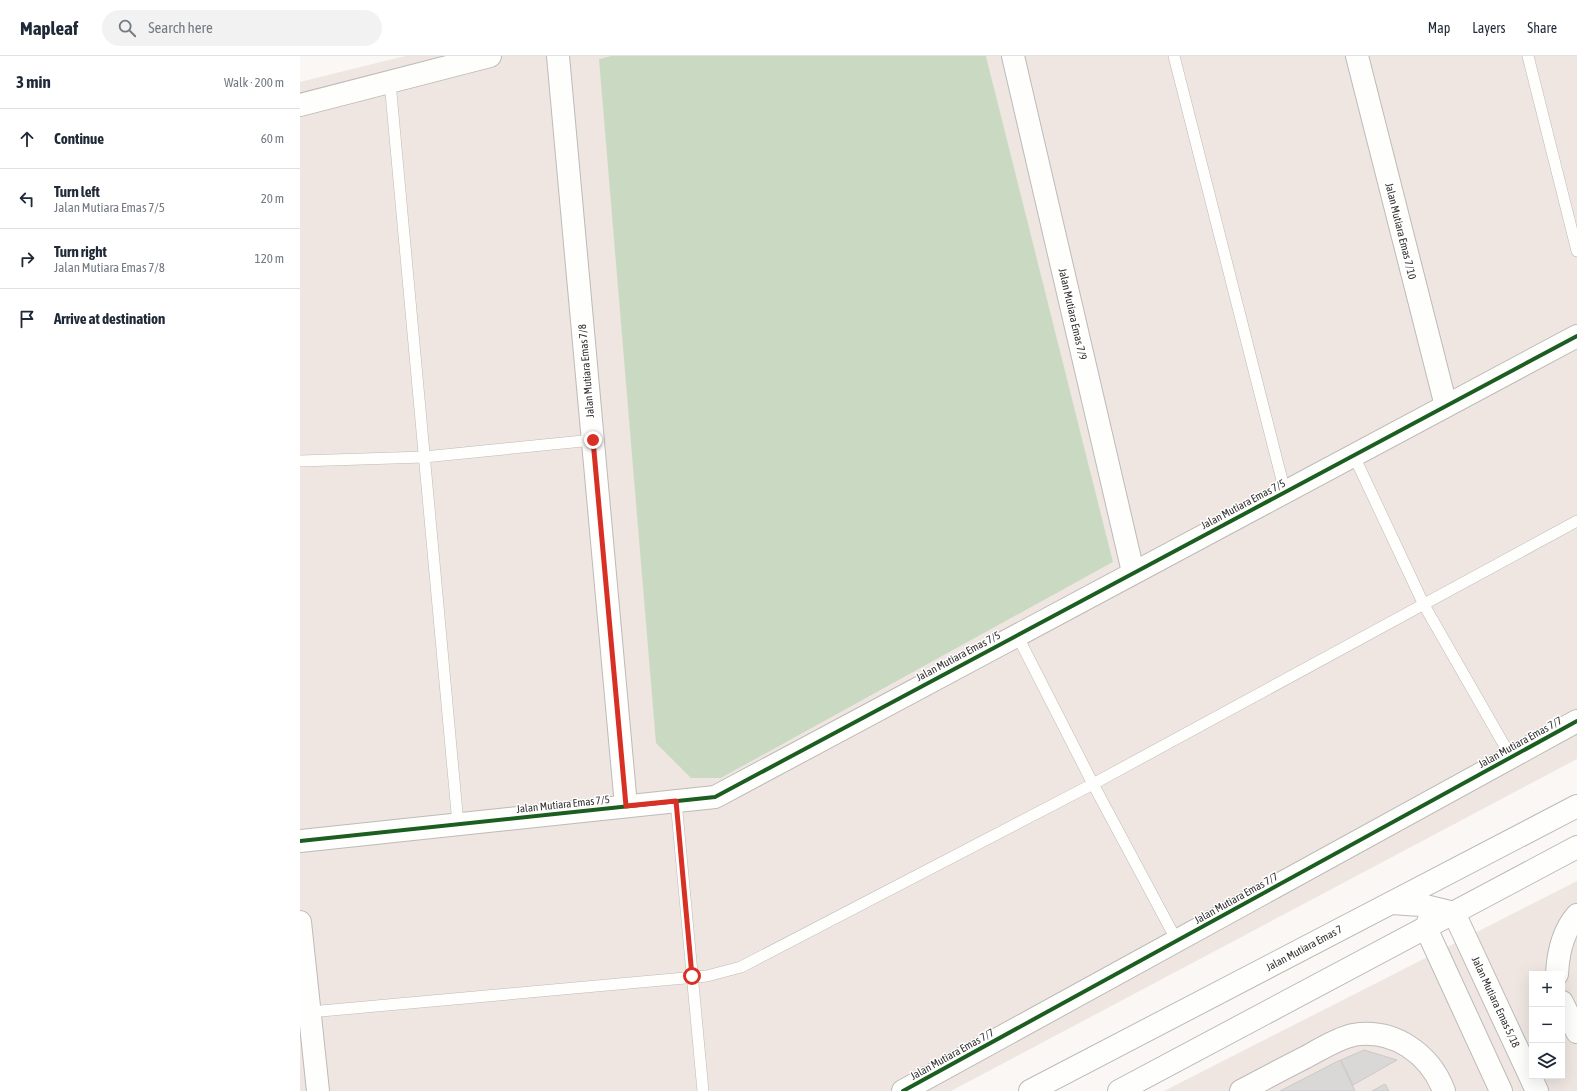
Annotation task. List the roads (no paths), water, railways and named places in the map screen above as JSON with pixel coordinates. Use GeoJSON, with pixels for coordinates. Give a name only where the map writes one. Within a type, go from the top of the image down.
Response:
{"type":"FeatureCollection","features":[{"type":"Feature","properties":{"kind":"street"},"geometry":{"type":"LineString","coordinates":[[300,106],[490,56]]}},
{"type":"Feature","properties":{"kind":"street","name":"Jalan Mutiara Emas 7/8"},"geometry":{"type":"LineString","coordinates":[[558,56],[626,806]]}},
{"type":"Feature","properties":{"kind":"street","name":"Jalan Mutiara Emas 7/9"},"geometry":{"type":"LineString","coordinates":[[1013,56],[1133,572]]}},
{"type":"Feature","properties":{"kind":"street","name":"Jalan Mutiara Emas 7/10"},"geometry":{"type":"LineString","coordinates":[[1357,56],[1446,406]]}},
{"type":"Feature","properties":{"kind":"street","name":"Jalan Mutiara Emas 7/5"},"geometry":{"type":"LineString","coordinates":[[300,841],[715,797],[1133,572],[1354,456],[1577,336]]}},
{"type":"Feature","properties":{"kind":"street","name":"Jalan Mutiara Emas 7/7"},"geometry":{"type":"LineString","coordinates":[[903,1091],[1577,721]]}},
{"type":"Feature","properties":{"kind":"street","name":"Jalan Mutiara Emas 7"},"geometry":{"type":"LineString","coordinates":[[1030,1091],[1577,806]]}},
{"type":"Feature","properties":{"kind":"street"},"geometry":{"type":"LineString","coordinates":[[1119,1091],[1438,916],[1577,847]]}},
{"type":"Feature","properties":{"kind":"street"},"geometry":{"type":"LineString","coordinates":[[1462,866],[1446,886],[1438,916],[1500,1091]]}},
{"type":"Feature","properties":{"kind":"street"},"geometry":{"type":"LineString","coordinates":[[1391,903],[1412,904],[1438,916]]}},
{"type":"Feature","properties":{"kind":"street"},"geometry":{"type":"LineString","coordinates":[[1557,971],[1561,944],[1566,931],[1577,915]]}},
{"type":"Feature","properties":{"kind":"street","name":"Jalan Mutiara Emas 5/18"},"geometry":{"type":"LineString","coordinates":[[1438,916],[1537,1091]]}},
{"type":"Feature","properties":{"kind":"street"},"geometry":{"type":"LineString","coordinates":[[300,922],[318,1091]]}},
{"type":"Feature","properties":{"kind":"street"},"geometry":{"type":"LineString","coordinates":[[1564,1007],[1577,1032]]}},
{"type":"Feature","properties":{"kind":"street"},"geometry":{"type":"LineString","coordinates":[[1241,1091],[1335,1041],[1352,1035],[1366,1034],[1380,1035],[1398,1040],[1412,1048],[1434,1069],[1443,1088]]}},
{"type":"Feature","properties":{"kind":"lane"},"geometry":{"type":"LineString","coordinates":[[1174,56],[1285,492]]}},
{"type":"Feature","properties":{"kind":"lane"},"geometry":{"type":"LineString","coordinates":[[1528,56],[1577,251]]}},
{"type":"Feature","properties":{"kind":"lane"},"geometry":{"type":"LineString","coordinates":[[390,82],[458,824]]}},
{"type":"Feature","properties":{"kind":"lane"},"geometry":{"type":"LineString","coordinates":[[300,461],[424,457],[593,440]]}},
{"type":"Feature","properties":{"kind":"lane"},"geometry":{"type":"LineString","coordinates":[[1354,456],[1424,605],[1511,757]]}},
{"type":"Feature","properties":{"kind":"lane"},"geometry":{"type":"LineString","coordinates":[[310,1012],[692,976],[707,976],[741,967],[1093,784],[1577,521]]}},
{"type":"Feature","properties":{"kind":"lane"},"geometry":{"type":"LineString","coordinates":[[1017,635],[1093,784],[1177,941]]}},
{"type":"Feature","properties":{"kind":"lane"},"geometry":{"type":"LineString","coordinates":[[676,801],[703,1091]]}}]}
